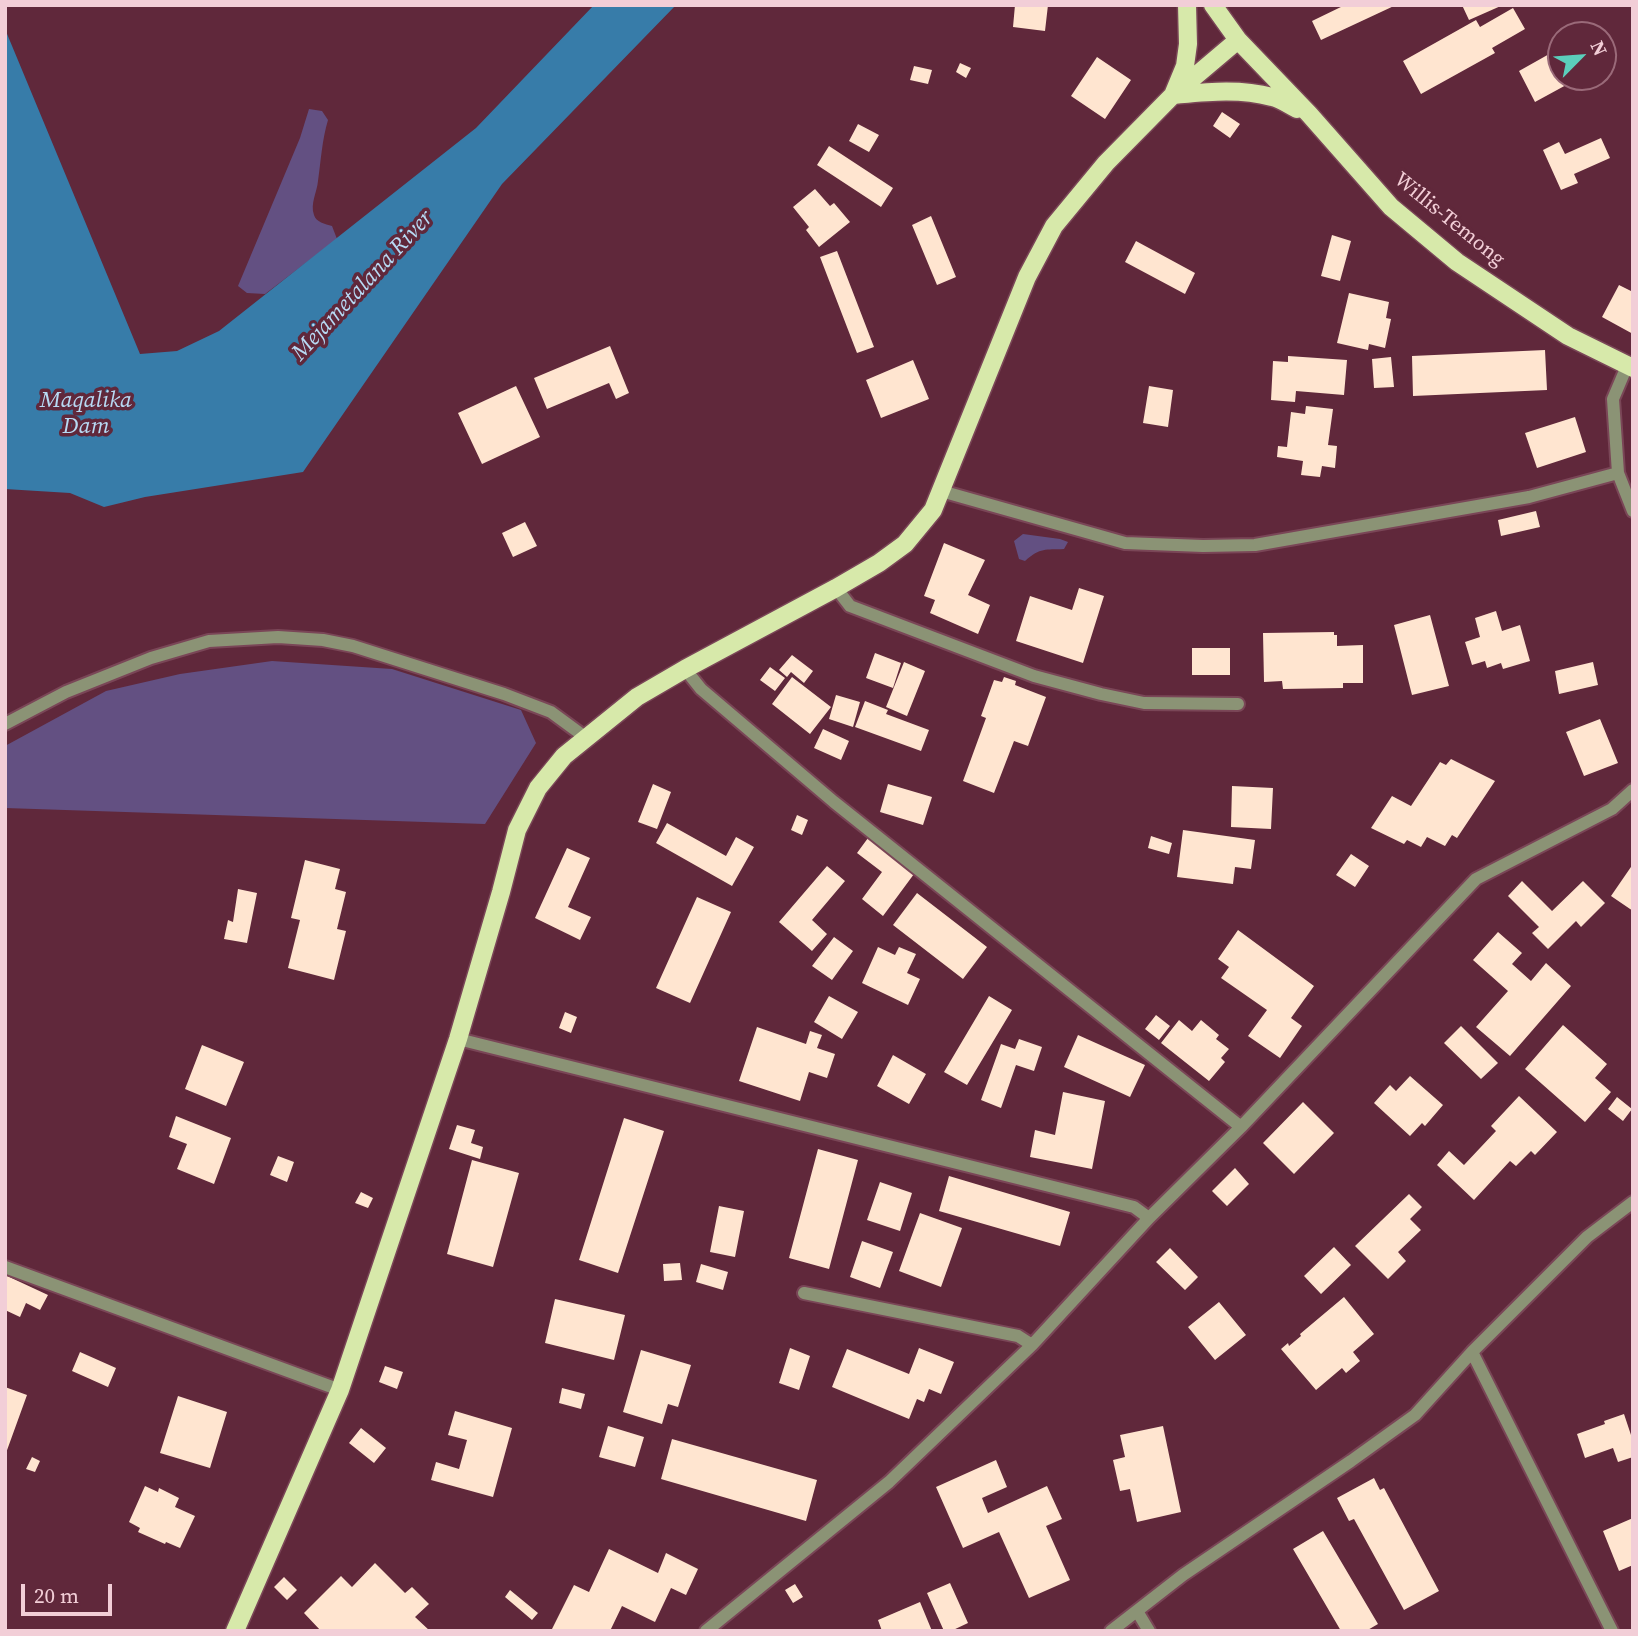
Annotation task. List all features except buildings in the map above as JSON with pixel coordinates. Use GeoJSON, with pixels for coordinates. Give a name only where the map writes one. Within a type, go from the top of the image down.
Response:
{"type":"FeatureCollection","features":[{"type":"Feature","properties":{"kind":"main road"},"geometry":{"type":"LineString","coordinates":[[1173,95],[1185,66],[1188,5]]}},
{"type":"Feature","properties":{"kind":"main road","name":"Willis-Temong"},"geometry":{"type":"LineString","coordinates":[[1213,5],[1238,40],[1309,114],[1391,207],[1457,262],[1568,336],[1630,367]]}},
{"type":"Feature","properties":{"kind":"main road"},"geometry":{"type":"LineString","coordinates":[[235,1631],[340,1390],[458,1039],[517,830],[538,788],[564,756],[637,697],[836,588],[905,544],[933,510],[1027,276],[1054,226],[1106,163],[1173,95],[1238,40]]}},
{"type":"Feature","properties":{"kind":"main road"},"geometry":{"type":"LineString","coordinates":[[1173,95],[1230,91],[1249,93],[1274,97],[1309,114]]}},
{"type":"Feature","properties":{"kind":"street"},"geometry":{"type":"LineString","coordinates":[[1630,367],[1613,399],[1618,473],[1633,511]]}},
{"type":"Feature","properties":{"kind":"street"},"geometry":{"type":"LineString","coordinates":[[941,491],[1125,543],[1255,545],[1529,497],[1618,473]]}},
{"type":"Feature","properties":{"kind":"street"},"geometry":{"type":"LineString","coordinates":[[836,588],[850,606],[1034,676],[1144,703],[1238,704]]}},
{"type":"Feature","properties":{"kind":"street"},"geometry":{"type":"LineString","coordinates":[[5,724],[66,692],[151,658],[209,641],[278,637],[323,640],[353,646],[504,694],[551,712],[585,737]]}},
{"type":"Feature","properties":{"kind":"street"},"geometry":{"type":"LineString","coordinates":[[685,669],[701,689],[834,802],[1241,1127]]}},
{"type":"Feature","properties":{"kind":"street"},"geometry":{"type":"LineString","coordinates":[[706,1631],[889,1482],[1032,1345],[1149,1218],[1241,1127],[1476,879],[1612,809],[1633,790]]}},
{"type":"Feature","properties":{"kind":"street"},"geometry":{"type":"LineString","coordinates":[[458,1039],[1134,1207],[1149,1218]]}},
{"type":"Feature","properties":{"kind":"street"},"geometry":{"type":"LineString","coordinates":[[1111,1631],[1183,1575],[1415,1415],[1472,1352],[1587,1237],[1633,1202]]}},
{"type":"Feature","properties":{"kind":"street"},"geometry":{"type":"LineString","coordinates":[[5,1267],[340,1390]]}},
{"type":"Feature","properties":{"kind":"street"},"geometry":{"type":"LineString","coordinates":[[804,1293],[1018,1336],[1032,1345]]}},
{"type":"Feature","properties":{"kind":"street"},"geometry":{"type":"LineString","coordinates":[[1472,1352],[1612,1631]]}},
{"type":"Feature","properties":{"kind":"street"},"geometry":{"type":"LineString","coordinates":[[1137,1611],[1149,1631]]}},
{"type":"Feature","properties":{"kind":"shaded area"},"geometry":{"type":"Polygon","coordinates":[[[309,109],[322,111],[328,120],[313,211],[317,219],[332,226],[337,239],[265,294],[247,293],[238,286],[300,138],[309,109]]]}},
{"type":"Feature","properties":{"kind":"shaded area"},"geometry":{"type":"Polygon","coordinates":[[[1023,534],[1068,542],[1064,549],[1039,551],[1025,561],[1019,559],[1014,541],[1023,534]]]}},
{"type":"Feature","properties":{"kind":"shaded area"},"geometry":{"type":"Polygon","coordinates":[[[272,661],[392,669],[521,710],[536,743],[485,824],[5,808],[5,746],[106,691],[180,674],[272,661]]]}},
{"type":"Feature","properties":{"kind":"water"},"geometry":{"type":"Polygon","coordinates":[[[594,5],[676,5],[502,184],[303,472],[145,497],[104,507],[70,493],[5,489],[5,29],[140,354],[177,351],[219,331],[476,128],[594,5]]]}},
{"type":"Feature","properties":{"kind":"water label","name":"Mejametalana River"},"geometry":{"type":"Point","coordinates":[363,286]}},
{"type":"Feature","properties":{"kind":"water label","name":"Maqalika Dam"},"geometry":{"type":"Point","coordinates":[86,414]}}]}
